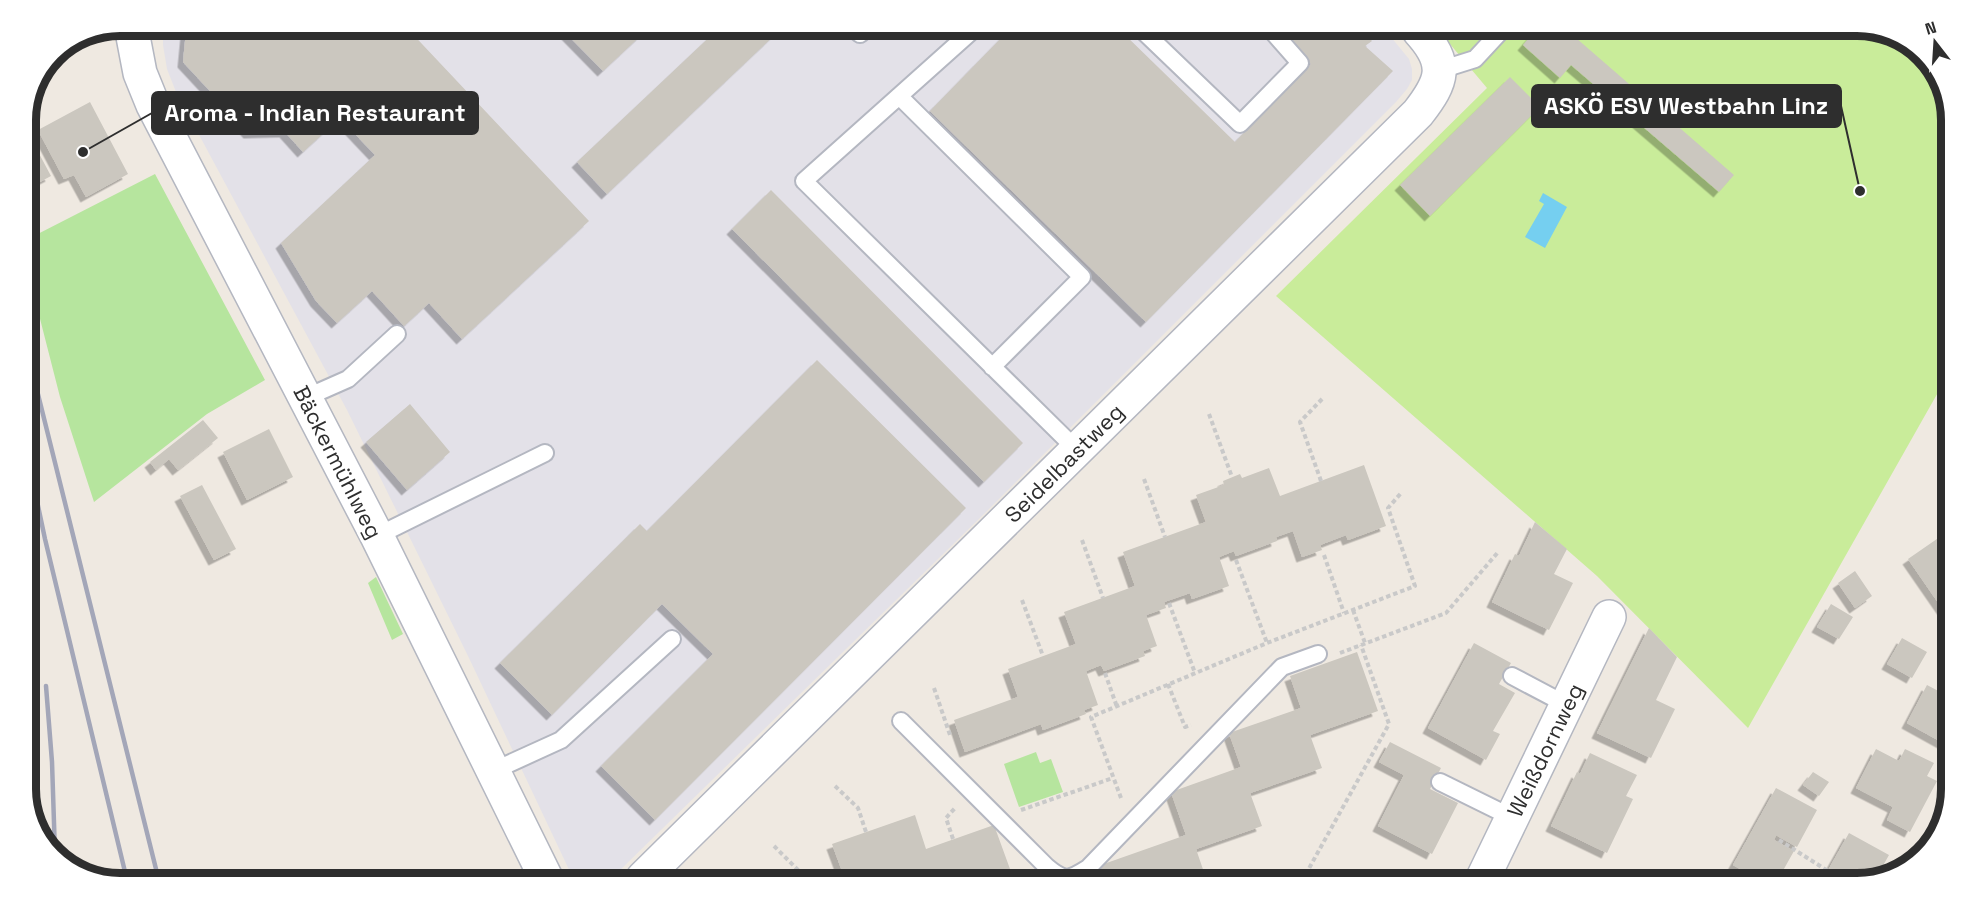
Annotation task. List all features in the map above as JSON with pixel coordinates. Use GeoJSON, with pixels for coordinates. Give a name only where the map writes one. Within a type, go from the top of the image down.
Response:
{"type":"FeatureCollection","features":[{"type":"Feature","properties":{"kind":"street","name":"Bäckermühlweg"},"geometry":{"type":"LineString","coordinates":[[136,36],[140,72],[153,105],[377,536],[544,873]]}},
{"type":"Feature","properties":{"kind":"street"},"geometry":{"type":"LineString","coordinates":[[1423,36],[1435,53],[1440,70]]}},
{"type":"Feature","properties":{"kind":"street","name":"Seidelbastweg"},"geometry":{"type":"LineString","coordinates":[[648,873],[1418,113],[1435,91],[1440,70]]}},
{"type":"Feature","properties":{"kind":"street","name":"Weißdornweg"},"geometry":{"type":"LineString","coordinates":[[1486,873],[1609,617]]}},
{"type":"Feature","properties":{"kind":"lane"},"geometry":{"type":"LineString","coordinates":[[966,36],[804,181],[1077,450]]}},
{"type":"Feature","properties":{"kind":"lane"},"geometry":{"type":"LineString","coordinates":[[1152,36],[1240,124],[1300,63],[1276,36]]}},
{"type":"Feature","properties":{"kind":"lane"},"geometry":{"type":"LineString","coordinates":[[1440,70],[1475,59],[1496,36]]}},
{"type":"Feature","properties":{"kind":"lane"},"geometry":{"type":"LineString","coordinates":[[899,96],[1082,276],[992,367]]}},
{"type":"Feature","properties":{"kind":"lane"},"geometry":{"type":"LineString","coordinates":[[305,398],[348,379],[397,333]]}},
{"type":"Feature","properties":{"kind":"lane"},"geometry":{"type":"LineString","coordinates":[[377,536],[545,453]]}},
{"type":"Feature","properties":{"kind":"lane"},"geometry":{"type":"LineString","coordinates":[[493,771],[561,740],[672,639]]}},
{"type":"Feature","properties":{"kind":"lane"},"geometry":{"type":"LineString","coordinates":[[1080,873],[1088,868],[1282,667],[1318,654]]}},
{"type":"Feature","properties":{"kind":"lane"},"geometry":{"type":"LineString","coordinates":[[1512,676],[1567,705]]}},
{"type":"Feature","properties":{"kind":"lane"},"geometry":{"type":"LineString","coordinates":[[901,721],[1054,873]]}},
{"type":"Feature","properties":{"kind":"lane"},"geometry":{"type":"LineString","coordinates":[[1440,782],[1513,818]]}},
{"type":"Feature","properties":{"kind":"path"},"geometry":{"type":"LineString","coordinates":[[1321,481],[1300,422],[1324,397]]}},
{"type":"Feature","properties":{"kind":"path"},"geometry":{"type":"LineString","coordinates":[[1209,414],[1232,477]]}},
{"type":"Feature","properties":{"kind":"path"},"geometry":{"type":"LineString","coordinates":[[1144,479],[1165,537]]}},
{"type":"Feature","properties":{"kind":"path"},"geometry":{"type":"LineString","coordinates":[[1130,825],[1091,717],[1267,643],[1415,586],[1388,508],[1402,492]]}},
{"type":"Feature","properties":{"kind":"path"},"geometry":{"type":"LineString","coordinates":[[1082,540],[1103,598]]}},
{"type":"Feature","properties":{"kind":"path"},"geometry":{"type":"LineString","coordinates":[[1318,654],[1335,655],[1446,613],[1498,551]]}},
{"type":"Feature","properties":{"kind":"path"},"geometry":{"type":"LineString","coordinates":[[1324,555],[1344,613]]}},
{"type":"Feature","properties":{"kind":"path"},"geometry":{"type":"LineString","coordinates":[[1236,560],[1267,643]]}},
{"type":"Feature","properties":{"kind":"path"},"geometry":{"type":"LineString","coordinates":[[1022,600],[1043,656]]}},
{"type":"Feature","properties":{"kind":"path"},"geometry":{"type":"LineString","coordinates":[[1169,603],[1195,673]]}},
{"type":"Feature","properties":{"kind":"path"},"geometry":{"type":"LineString","coordinates":[[1306,873],[1389,724],[1353,610]]}},
{"type":"Feature","properties":{"kind":"path"},"geometry":{"type":"LineString","coordinates":[[1105,673],[1117,706]]}},
{"type":"Feature","properties":{"kind":"path"},"geometry":{"type":"LineString","coordinates":[[1168,684],[1185,727],[1208,718],[1215,737]]}},
{"type":"Feature","properties":{"kind":"path"},"geometry":{"type":"LineString","coordinates":[[998,818],[1113,778]]}},
{"type":"Feature","properties":{"kind":"path"},"geometry":{"type":"LineString","coordinates":[[836,786],[858,808],[866,832]]}},
{"type":"Feature","properties":{"kind":"path"},"geometry":{"type":"LineString","coordinates":[[1779,840],[1828,871]]}},
{"type":"Feature","properties":{"kind":"path"},"geometry":{"type":"LineString","coordinates":[[774,846],[800,873]]}},
{"type":"Feature","properties":{"kind":"shaded area"},"geometry":{"type":"Polygon","coordinates":[[[163,36],[1390,36],[1409,59],[1412,80],[1396,102],[986,512],[617,873],[571,873],[469,658],[347,410],[176,92],[167,69],[163,36]]]}},
{"type":"Feature","properties":{"kind":"green space"},"geometry":{"type":"Polygon","coordinates":[[[1443,36],[1857,36],[1889,42],[1905,51],[1905,72],[1926,72],[1935,88],[1941,114],[1941,387],[1748,728],[1597,576],[1276,296],[1487,88],[1443,36]]]}},
{"type":"Feature","properties":{"kind":"green space"},"geometry":{"type":"Polygon","coordinates":[[[155,174],[265,380],[207,414],[94,502],[60,397],[36,303],[36,235],[155,174]]]}},
{"type":"Feature","properties":{"kind":"green space"},"geometry":{"type":"Polygon","coordinates":[[[376,577],[403,634],[392,640],[368,583],[376,577]]]}},
{"type":"Feature","properties":{"kind":"green space"},"geometry":{"type":"Polygon","coordinates":[[[1036,752],[1040,763],[1051,759],[1063,792],[1019,807],[1004,764],[1036,752]]]}},
{"type":"Feature","properties":{"kind":"water"},"geometry":{"type":"Polygon","coordinates":[[[1543,193],[1567,207],[1545,248],[1525,237],[1544,204],[1539,201],[1543,193]]]}},
{"type":"Feature","properties":{"kind":"building"},"geometry":{"type":"Polygon","coordinates":[[[186,36],[414,36],[589,221],[462,339],[429,303],[404,326],[372,291],[337,323],[316,301],[281,243],[375,155],[340,118],[303,152],[285,132],[249,133],[183,62],[186,36]]]}},
{"type":"Feature","properties":{"kind":"building"},"geometry":{"type":"Polygon","coordinates":[[[569,36],[640,36],[603,71],[569,36]]]}},
{"type":"Feature","properties":{"kind":"building"},"geometry":{"type":"Polygon","coordinates":[[[711,36],[774,36],[607,194],[577,162],[711,36]]]}},
{"type":"Feature","properties":{"kind":"building"},"geometry":{"type":"Polygon","coordinates":[[[1003,36],[1126,36],[1235,142],[1311,64],[1286,36],[1368,36],[1372,41],[1365,46],[1393,71],[1146,322],[930,111],[1003,36]]]}},
{"type":"Feature","properties":{"kind":"building"},"geometry":{"type":"Polygon","coordinates":[[[1531,36],[1574,36],[1734,175],[1719,192],[1571,65],[1560,78],[1523,45],[1531,36]]]}},
{"type":"Feature","properties":{"kind":"building"},"geometry":{"type":"Polygon","coordinates":[[[1510,77],[1540,107],[1430,216],[1400,185],[1510,77]]]}},
{"type":"Feature","properties":{"kind":"building"},"geometry":{"type":"Polygon","coordinates":[[[90,102],[128,174],[86,197],[74,175],[64,179],[38,130],[90,102]]]}},
{"type":"Feature","properties":{"kind":"building"},"geometry":{"type":"Polygon","coordinates":[[[36,148],[51,176],[36,184],[36,148]]]}},
{"type":"Feature","properties":{"kind":"building"},"geometry":{"type":"Polygon","coordinates":[[[771,190],[1023,443],[984,482],[732,229],[771,190]]]}},
{"type":"Feature","properties":{"kind":"building"},"geometry":{"type":"Polygon","coordinates":[[[817,360],[966,508],[655,820],[601,766],[713,654],[662,604],[552,715],[500,663],[640,524],[647,531],[817,360]]]}},
{"type":"Feature","properties":{"kind":"building"},"geometry":{"type":"Polygon","coordinates":[[[410,404],[450,452],[407,490],[366,442],[410,404]]]}},
{"type":"Feature","properties":{"kind":"building"},"geometry":{"type":"Polygon","coordinates":[[[203,420],[218,438],[178,470],[169,459],[156,470],[150,462],[203,420]]]}},
{"type":"Feature","properties":{"kind":"building"},"geometry":{"type":"Polygon","coordinates":[[[269,429],[293,477],[247,500],[223,452],[269,429]]]}},
{"type":"Feature","properties":{"kind":"building"},"geometry":{"type":"Polygon","coordinates":[[[1364,465],[1386,526],[1348,540],[1346,535],[1320,545],[1322,550],[1302,557],[1293,531],[1276,537],[1277,541],[1236,556],[1234,551],[1219,557],[1229,586],[1192,599],[1190,593],[1164,602],[1166,608],[1146,615],[1157,646],[1143,651],[1145,656],[1104,671],[1101,665],[1086,671],[1098,705],[1084,710],[1086,714],[1043,730],[1041,724],[965,752],[954,720],[1018,697],[1008,669],[1076,644],[1064,612],[1135,586],[1123,552],[1206,522],[1196,495],[1224,485],[1223,481],[1240,474],[1242,478],[1269,468],[1280,496],[1364,465]]]}},
{"type":"Feature","properties":{"kind":"building"},"geometry":{"type":"Polygon","coordinates":[[[202,485],[236,549],[214,560],[180,496],[202,485]]]}},
{"type":"Feature","properties":{"kind":"building"},"geometry":{"type":"Polygon","coordinates":[[[1535,522],[1567,549],[1554,574],[1573,583],[1549,630],[1492,602],[1515,554],[1519,556],[1535,522]]]}},
{"type":"Feature","properties":{"kind":"building"},"geometry":{"type":"Polygon","coordinates":[[[1941,536],[1941,607],[1908,559],[1941,536]]]}},
{"type":"Feature","properties":{"kind":"building"},"geometry":{"type":"Polygon","coordinates":[[[1855,571],[1872,596],[1855,608],[1838,583],[1855,571]]]}},
{"type":"Feature","properties":{"kind":"building"},"geometry":{"type":"Polygon","coordinates":[[[1831,604],[1853,617],[1839,639],[1817,627],[1831,604]]]}},
{"type":"Feature","properties":{"kind":"building"},"geometry":{"type":"Polygon","coordinates":[[[1649,628],[1677,657],[1656,700],[1675,709],[1651,758],[1597,733],[1649,628]]]}},
{"type":"Feature","properties":{"kind":"building"},"geometry":{"type":"Polygon","coordinates":[[[1902,638],[1927,652],[1912,678],[1887,664],[1902,638]]]}},
{"type":"Feature","properties":{"kind":"building"},"geometry":{"type":"Polygon","coordinates":[[[1474,643],[1511,663],[1499,684],[1515,693],[1493,731],[1500,734],[1486,760],[1428,728],[1474,643]]]}},
{"type":"Feature","properties":{"kind":"building"},"geometry":{"type":"Polygon","coordinates":[[[1357,652],[1378,711],[1310,735],[1322,768],[1250,793],[1262,826],[1196,849],[1204,873],[1100,873],[1098,866],[1186,835],[1171,792],[1241,767],[1229,733],[1301,708],[1290,676],[1357,652]]]}},
{"type":"Feature","properties":{"kind":"building"},"geometry":{"type":"Polygon","coordinates":[[[1927,685],[1941,692],[1941,742],[1907,723],[1927,685]]]}},
{"type":"Feature","properties":{"kind":"building"},"geometry":{"type":"Polygon","coordinates":[[[1390,742],[1441,768],[1430,789],[1458,803],[1432,854],[1378,826],[1404,775],[1379,762],[1390,742]]]}},
{"type":"Feature","properties":{"kind":"building"},"geometry":{"type":"Polygon","coordinates":[[[1876,749],[1899,761],[1905,749],[1934,763],[1927,776],[1937,781],[1910,832],[1887,820],[1893,807],[1856,788],[1876,749]]]}},
{"type":"Feature","properties":{"kind":"building"},"geometry":{"type":"Polygon","coordinates":[[[1590,753],[1637,775],[1626,796],[1633,799],[1607,853],[1551,826],[1577,772],[1580,774],[1590,753]]]}},
{"type":"Feature","properties":{"kind":"building"},"geometry":{"type":"Polygon","coordinates":[[[1813,772],[1829,782],[1819,796],[1803,785],[1813,772]]]}},
{"type":"Feature","properties":{"kind":"building"},"geometry":{"type":"Polygon","coordinates":[[[1776,788],[1817,810],[1797,847],[1776,835],[1774,840],[1794,851],[1782,873],[1748,873],[1733,865],[1776,788]]]}},
{"type":"Feature","properties":{"kind":"building"},"geometry":{"type":"Polygon","coordinates":[[[915,815],[926,849],[994,825],[1011,873],[843,873],[832,844],[915,815]]]}},
{"type":"Feature","properties":{"kind":"building"},"geometry":{"type":"Polygon","coordinates":[[[1849,833],[1889,855],[1879,870],[1827,873],[1849,833]]]}},
{"type":"Feature","properties":{"kind":"railway"},"geometry":{"type":"LineString","coordinates":[[36,386],[157,873]]}},
{"type":"Feature","properties":{"kind":"railway"},"geometry":{"type":"LineString","coordinates":[[36,496],[125,873]]}},
{"type":"Feature","properties":{"kind":"railway"},"geometry":{"type":"LineString","coordinates":[[46,686],[55,841]]}},
{"type":"Feature","properties":{"kind":"place","name":"Aroma - Indian Restaurant"},"geometry":{"type":"Point","coordinates":[83,152]}},
{"type":"Feature","properties":{"kind":"place","name":"ASKÖ ESV Westbahn Linz"},"geometry":{"type":"Point","coordinates":[1860,191]}}]}
